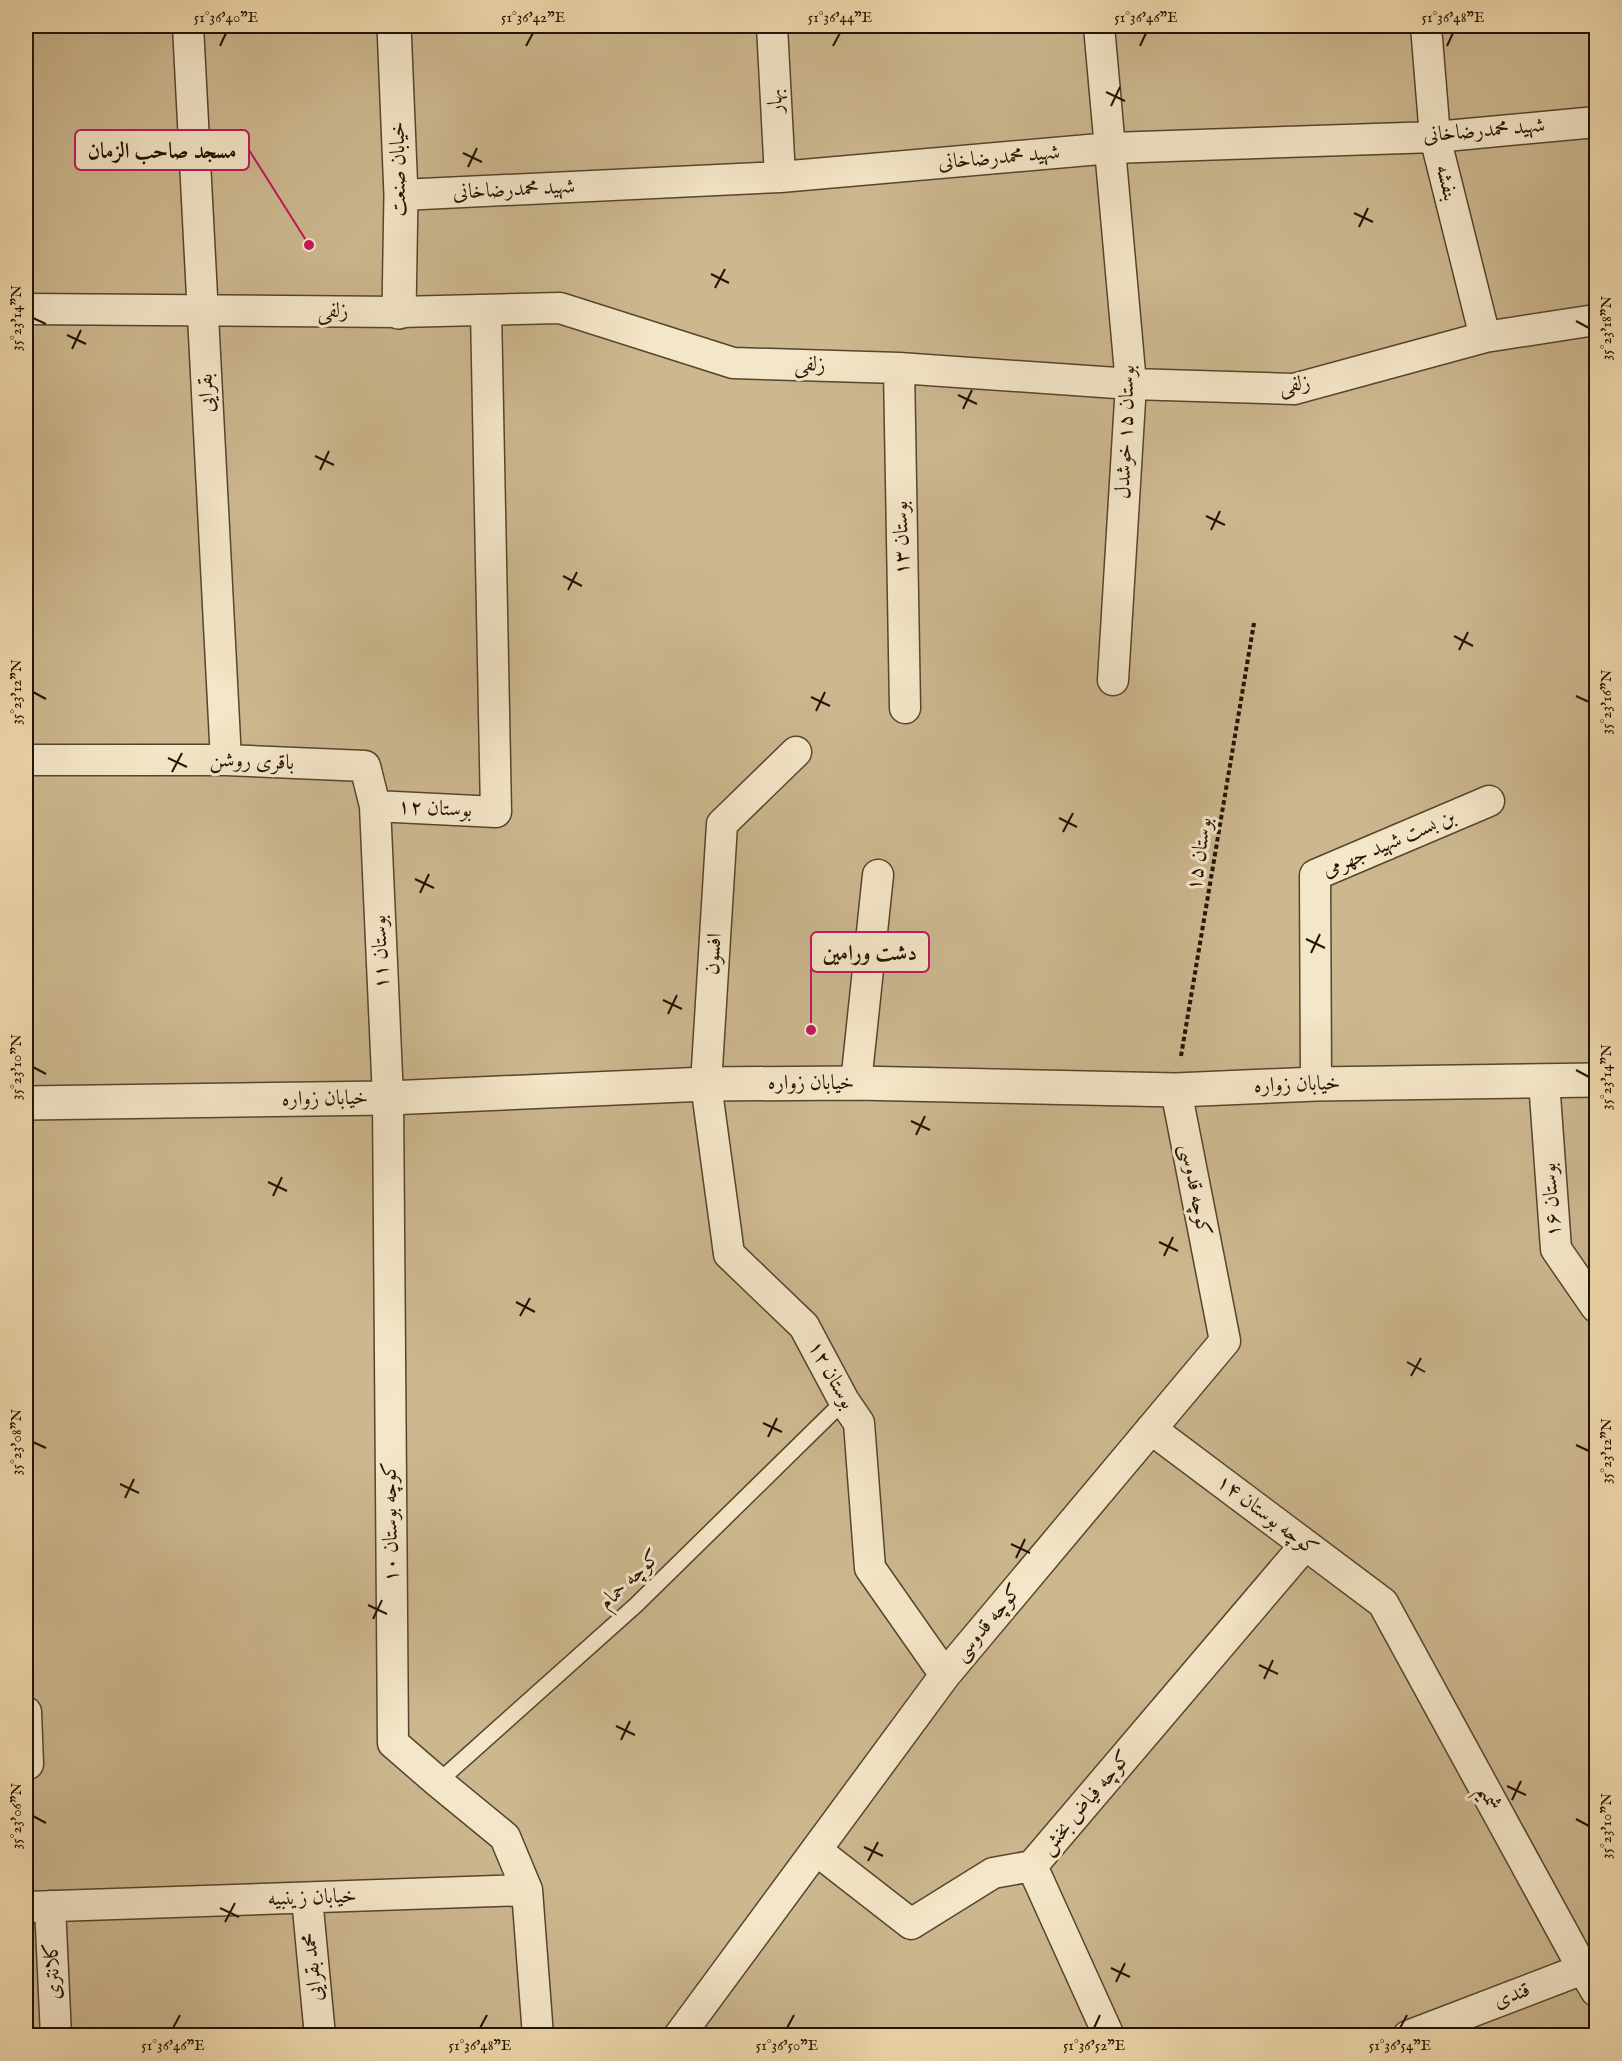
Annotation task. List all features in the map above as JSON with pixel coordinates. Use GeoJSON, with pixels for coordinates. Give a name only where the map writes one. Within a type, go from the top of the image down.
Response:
{"type":"FeatureCollection","features":[{"type":"Feature","properties":{"kind":"street","name":"بقرایی"},"geometry":{"type":"LineString","coordinates":[[188,26],[226,760]]}},
{"type":"Feature","properties":{"kind":"street","name":"خیابان صنعت"},"geometry":{"type":"LineString","coordinates":[[394,26],[401,195],[399,312]]}},
{"type":"Feature","properties":{"kind":"street","name":"بهار"},"geometry":{"type":"LineString","coordinates":[[772,26],[780,177]]}},
{"type":"Feature","properties":{"kind":"street","name":"بوستان ۱۵ خوشدل"},"geometry":{"type":"LineString","coordinates":[[1099,26],[1131,384],[1113,680]]}},
{"type":"Feature","properties":{"kind":"street","name":"بنفشه"},"geometry":{"type":"LineString","coordinates":[[1426,26],[1435,137],[1485,337]]}},
{"type":"Feature","properties":{"kind":"street","name":"شهید محمدرضاخانی"},"geometry":{"type":"LineString","coordinates":[[401,195],[780,177],[1111,148],[1435,137],[1596,122]]}},
{"type":"Feature","properties":{"kind":"street","name":"زلفی"},"geometry":{"type":"LineString","coordinates":[[26,309],[399,312],[560,308],[733,363],[899,368],[1131,384],[1294,389],[1485,337],[1595,320]]}},
{"type":"Feature","properties":{"kind":"street","name":"بوستان ۱۲"},"geometry":{"type":"LineString","coordinates":[[375,806],[496,812],[486,310]]}},
{"type":"Feature","properties":{"kind":"street","name":"بوستان ۱۳"},"geometry":{"type":"LineString","coordinates":[[899,368],[905,708]]}},
{"type":"Feature","properties":{"kind":"street","name":"افسون"},"geometry":{"type":"LineString","coordinates":[[706,1084],[722,824],[796,752]]}},
{"type":"Feature","properties":{"kind":"street","name":"باقری روشن"},"geometry":{"type":"LineString","coordinates":[[26,760],[226,760],[365,766],[375,806]]}},
{"type":"Feature","properties":{"kind":"street","name":"بن بست شهید جهرمی"},"geometry":{"type":"LineString","coordinates":[[1316,1084],[1315,875],[1489,801]]}},
{"type":"Feature","properties":{"kind":"street","name":"بوستان ۱۱"},"geometry":{"type":"LineString","coordinates":[[375,806],[388,1098]]}},
{"type":"Feature","properties":{"kind":"street"},"geometry":{"type":"LineString","coordinates":[[855,1083],[878,875]]}},
{"type":"Feature","properties":{"kind":"street","name":"خیابان زواره"},"geometry":{"type":"LineString","coordinates":[[26,1103],[388,1098],[706,1084],[855,1083],[1176,1090],[1316,1084],[1596,1080]]}},
{"type":"Feature","properties":{"kind":"street","name":"بوستان ۱۶"},"geometry":{"type":"LineString","coordinates":[[1544,1081],[1556,1249],[1596,1307]]}},
{"type":"Feature","properties":{"kind":"street","name":"بوستان ۱۲"},"geometry":{"type":"LineString","coordinates":[[706,1084],[729,1254],[804,1326],[844,1401],[859,1423],[870,1568],[945,1675]]}},
{"type":"Feature","properties":{"kind":"street","name":"کوچه قدوسی"},"geometry":{"type":"LineString","coordinates":[[679,2036],[945,1675],[1224,1341],[1176,1090]]}},
{"type":"Feature","properties":{"kind":"street","name":"کوچه بوستان ۱۰"},"geometry":{"type":"LineString","coordinates":[[388,1098],[393,1743],[505,1837],[527,1890],[538,2036]]}},
{"type":"Feature","properties":{"kind":"street","name":"کوچه بوستان ۱۴"},"geometry":{"type":"LineString","coordinates":[[1151,1429],[1383,1603]]}},
{"type":"Feature","properties":{"kind":"street","name":"کوچه فیاض بخش"},"geometry":{"type":"LineString","coordinates":[[816,1850],[911,1924],[993,1873],[1032,1866],[1305,1545]]}},
{"type":"Feature","properties":{"kind":"street","name":"شمیم"},"geometry":{"type":"LineString","coordinates":[[1383,1603],[1590,1980]]}},
{"type":"Feature","properties":{"kind":"street"},"geometry":{"type":"LineString","coordinates":[[26,1712],[28,1764]]}},
{"type":"Feature","properties":{"kind":"street"},"geometry":{"type":"LineString","coordinates":[[1032,1866],[1109,2036]]}},
{"type":"Feature","properties":{"kind":"street","name":"خیابان زینبیه"},"geometry":{"type":"LineString","coordinates":[[38,1907],[527,1890]]}},
{"type":"Feature","properties":{"kind":"street","name":"محمد بقرایی"},"geometry":{"type":"LineString","coordinates":[[307,1898],[320,2036]]}},
{"type":"Feature","properties":{"kind":"street","name":"کلانتری"},"geometry":{"type":"LineString","coordinates":[[38,1907],[56,2036]]}},
{"type":"Feature","properties":{"kind":"street","name":"قندی"},"geometry":{"type":"LineString","coordinates":[[1408,2036],[1590,1980]]}},
{"type":"Feature","properties":{"kind":"lane","name":"کوچه حمام"},"geometry":{"type":"LineString","coordinates":[[438,1782],[636,1605],[844,1401]]}},
{"type":"Feature","properties":{"kind":"path","name":"بوستان ۱۵"},"geometry":{"type":"LineString","coordinates":[[1176,1090],[1254,623]]}},
{"type":"Feature","properties":{"kind":"shaded area"},"geometry":{"type":"Polygon","coordinates":[[[26,26],[1596,26],[1596,2035],[26,2035],[26,26]]]}},
{"type":"Feature","properties":{"kind":"place","name":"مسجد صاحب الزمان"},"geometry":{"type":"Point","coordinates":[309,245]}},
{"type":"Feature","properties":{"kind":"place","name":"دشت ورامین"},"geometry":{"type":"Point","coordinates":[811,1030]}}]}
